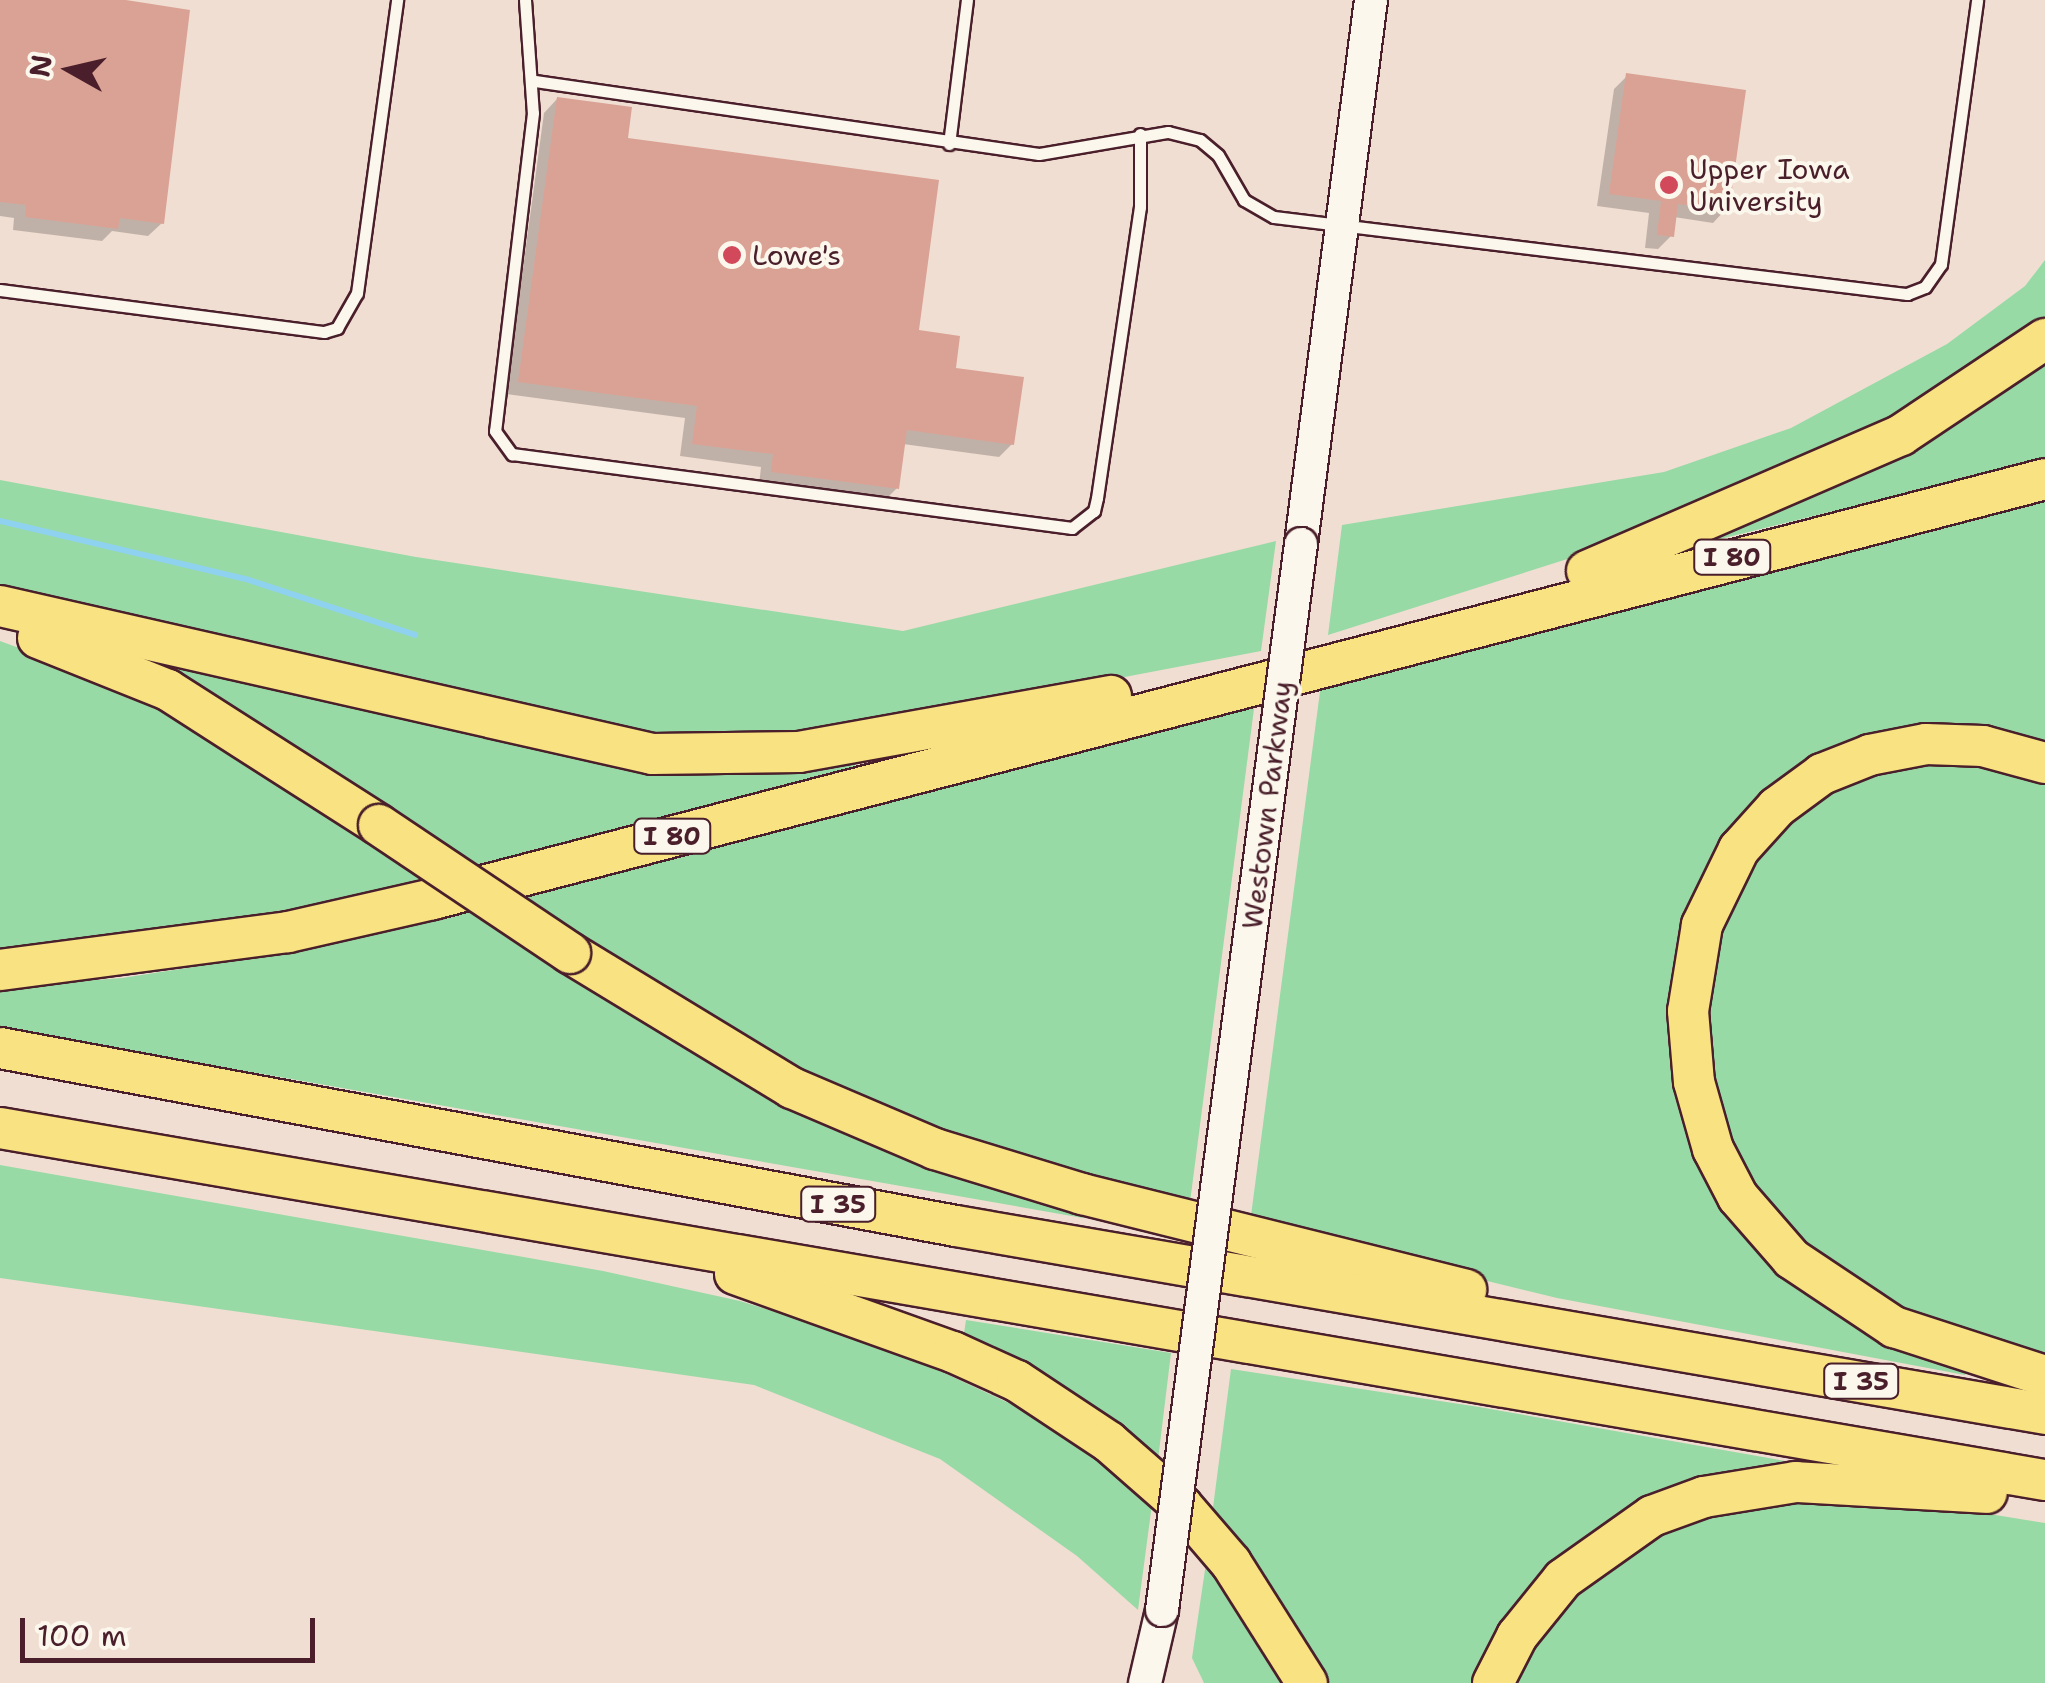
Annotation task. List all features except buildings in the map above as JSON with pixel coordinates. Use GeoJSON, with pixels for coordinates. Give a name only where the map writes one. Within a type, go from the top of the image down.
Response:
{"type":"FeatureCollection","features":[{"type":"Feature","properties":{"kind":"highway"},"geometry":{"type":"LineString","coordinates":[[1420,639],[1457,613],[1632,555],[1835,467],[1986,383],[2045,339]]}},
{"type":"Feature","properties":{"kind":"highway","name":"I 80"},"geometry":{"type":"LineString","coordinates":[[0,970],[342,920],[2045,478]]}},
{"type":"Feature","properties":{"kind":"highway"},"geometry":{"type":"LineString","coordinates":[[0,606],[652,754],[799,752],[1337,662]]}},
{"type":"Feature","properties":{"kind":"highway"},"geometry":{"type":"LineString","coordinates":[[0,625],[168,690],[570,953],[792,1088],[935,1149],[1082,1194],[1677,1348]]}},
{"type":"Feature","properties":{"kind":"highway"},"geometry":{"type":"LineString","coordinates":[[2045,763],[1983,746],[1926,744],[1870,755],[1822,774],[1777,807],[1740,849],[1702,925],[1688,1011],[1694,1082],[1714,1149],[1738,1197],[1792,1259],[1894,1327],[2045,1376]]}},
{"type":"Feature","properties":{"kind":"highway","name":"I 35"},"geometry":{"type":"LineString","coordinates":[[0,1048],[956,1226],[2045,1414]]}},
{"type":"Feature","properties":{"kind":"highway"},"geometry":{"type":"LineString","coordinates":[[0,1128],[513,1215],[790,1290],[889,1324],[1016,1382],[1109,1442],[1182,1506],[1242,1578],[1306,1683]]}},
{"type":"Feature","properties":{"kind":"highway","name":"I 35"},"geometry":{"type":"LineString","coordinates":[[513,1215],[2045,1480]]}},
{"type":"Feature","properties":{"kind":"highway"},"geometry":{"type":"LineString","coordinates":[[1492,1683],[1538,1606],[1590,1555],[1652,1516],[1704,1498],[1827,1482],[2045,1497]]}},
{"type":"Feature","properties":{"kind":"street","name":"Westown Parkway"},"geometry":{"type":"LineString","coordinates":[[1145,1683],[1162,1610],[1371,0]]}},
{"type":"Feature","properties":{"kind":"street","name":"Westown Parkway"},"geometry":{"type":"LineString","coordinates":[[1162,1610],[1163,1683]]}},
{"type":"Feature","properties":{"kind":"lane"},"geometry":{"type":"LineString","coordinates":[[0,290],[324,332],[336,328],[356,293],[396,0]]}},
{"type":"Feature","properties":{"kind":"lane"},"geometry":{"type":"LineString","coordinates":[[525,0],[535,81],[496,430],[502,446],[512,454],[857,495],[1051,529],[1084,521],[1097,498],[1140,208],[1140,134]]}},
{"type":"Feature","properties":{"kind":"lane"},"geometry":{"type":"LineString","coordinates":[[949,144],[968,0]]}},
{"type":"Feature","properties":{"kind":"lane"},"geometry":{"type":"LineString","coordinates":[[535,81],[643,92],[702,110],[1039,154],[1140,134],[1200,140],[1256,211],[1906,294],[1925,287],[1942,264],[1978,0]]}},
{"type":"Feature","properties":{"kind":"green space"},"geometry":{"type":"Polygon","coordinates":[[[2045,260],[2045,323],[1944,394],[1665,528],[1328,635],[1342,525],[1664,472],[1791,428],[1947,344],[2025,286],[2045,260]]]}},
{"type":"Feature","properties":{"kind":"green space"},"geometry":{"type":"Polygon","coordinates":[[[2045,360],[2045,459],[1712,541],[1711,536],[2045,360]]]}},
{"type":"Feature","properties":{"kind":"green space"},"geometry":{"type":"Polygon","coordinates":[[[0,480],[416,557],[903,631],[1276,541],[1261,651],[815,736],[694,743],[0,593],[0,480]]]}},
{"type":"Feature","properties":{"kind":"green space"},"geometry":{"type":"Polygon","coordinates":[[[2045,498],[2045,753],[1857,749],[1691,925],[1733,1210],[1970,1364],[1965,1375],[1557,1298],[1250,1223],[1321,684],[2045,498]]]}},
{"type":"Feature","properties":{"kind":"green space"},"geometry":{"type":"Polygon","coordinates":[[[0,641],[160,700],[437,878],[236,921],[0,948],[0,641]]]}},
{"type":"Feature","properties":{"kind":"green space"},"geometry":{"type":"Polygon","coordinates":[[[127,652],[483,735],[853,758],[855,767],[469,868],[127,652]]]}},
{"type":"Feature","properties":{"kind":"green space"},"geometry":{"type":"Polygon","coordinates":[[[1255,701],[1189,1210],[878,1118],[515,900],[1255,701]]]}},
{"type":"Feature","properties":{"kind":"green space"},"geometry":{"type":"Polygon","coordinates":[[[1914,761],[2016,768],[2045,779],[2045,1365],[1842,1285],[1742,1178],[1705,1068],[1708,960],[1753,853],[1827,789],[1914,761]]]}},
{"type":"Feature","properties":{"kind":"green space"},"geometry":{"type":"Polygon","coordinates":[[[477,905],[555,957],[1087,1202],[1083,1218],[0,1028],[0,987],[122,978],[270,955],[477,905]]]}},
{"type":"Feature","properties":{"kind":"green space"},"geometry":{"type":"Polygon","coordinates":[[[0,1165],[603,1271],[740,1301],[886,1346],[1013,1405],[1073,1442],[1152,1504],[1138,1610],[1077,1556],[940,1459],[754,1385],[0,1278],[0,1165]]]}},
{"type":"Feature","properties":{"kind":"green space"},"geometry":{"type":"Polygon","coordinates":[[[966,1320],[1171,1353],[1158,1460],[1022,1364],[964,1333],[966,1320]]]}},
{"type":"Feature","properties":{"kind":"green space"},"geometry":{"type":"Polygon","coordinates":[[[1231,1369],[1479,1407],[1848,1472],[1672,1497],[1482,1683],[1328,1683],[1275,1594],[1212,1515],[1231,1369]]]}},
{"type":"Feature","properties":{"kind":"green space"},"geometry":{"type":"Polygon","coordinates":[[[1751,1501],[1915,1502],[2045,1523],[2045,1683],[1509,1683],[1551,1615],[1633,1542],[1751,1501]]]}},
{"type":"Feature","properties":{"kind":"green space"},"geometry":{"type":"Polygon","coordinates":[[[1206,1563],[1229,1592],[1285,1683],[1204,1683],[1192,1658],[1206,1563]]]}},
{"type":"Feature","properties":{"kind":"waterway"},"geometry":{"type":"LineString","coordinates":[[0,521],[249,580],[415,635]]}},
{"type":"Feature","properties":{"kind":"place","name":"Upper Iowa University"},"geometry":{"type":"Point","coordinates":[1669,185]}},
{"type":"Feature","properties":{"kind":"place","name":"Lowe's"},"geometry":{"type":"Point","coordinates":[732,255]}}]}
